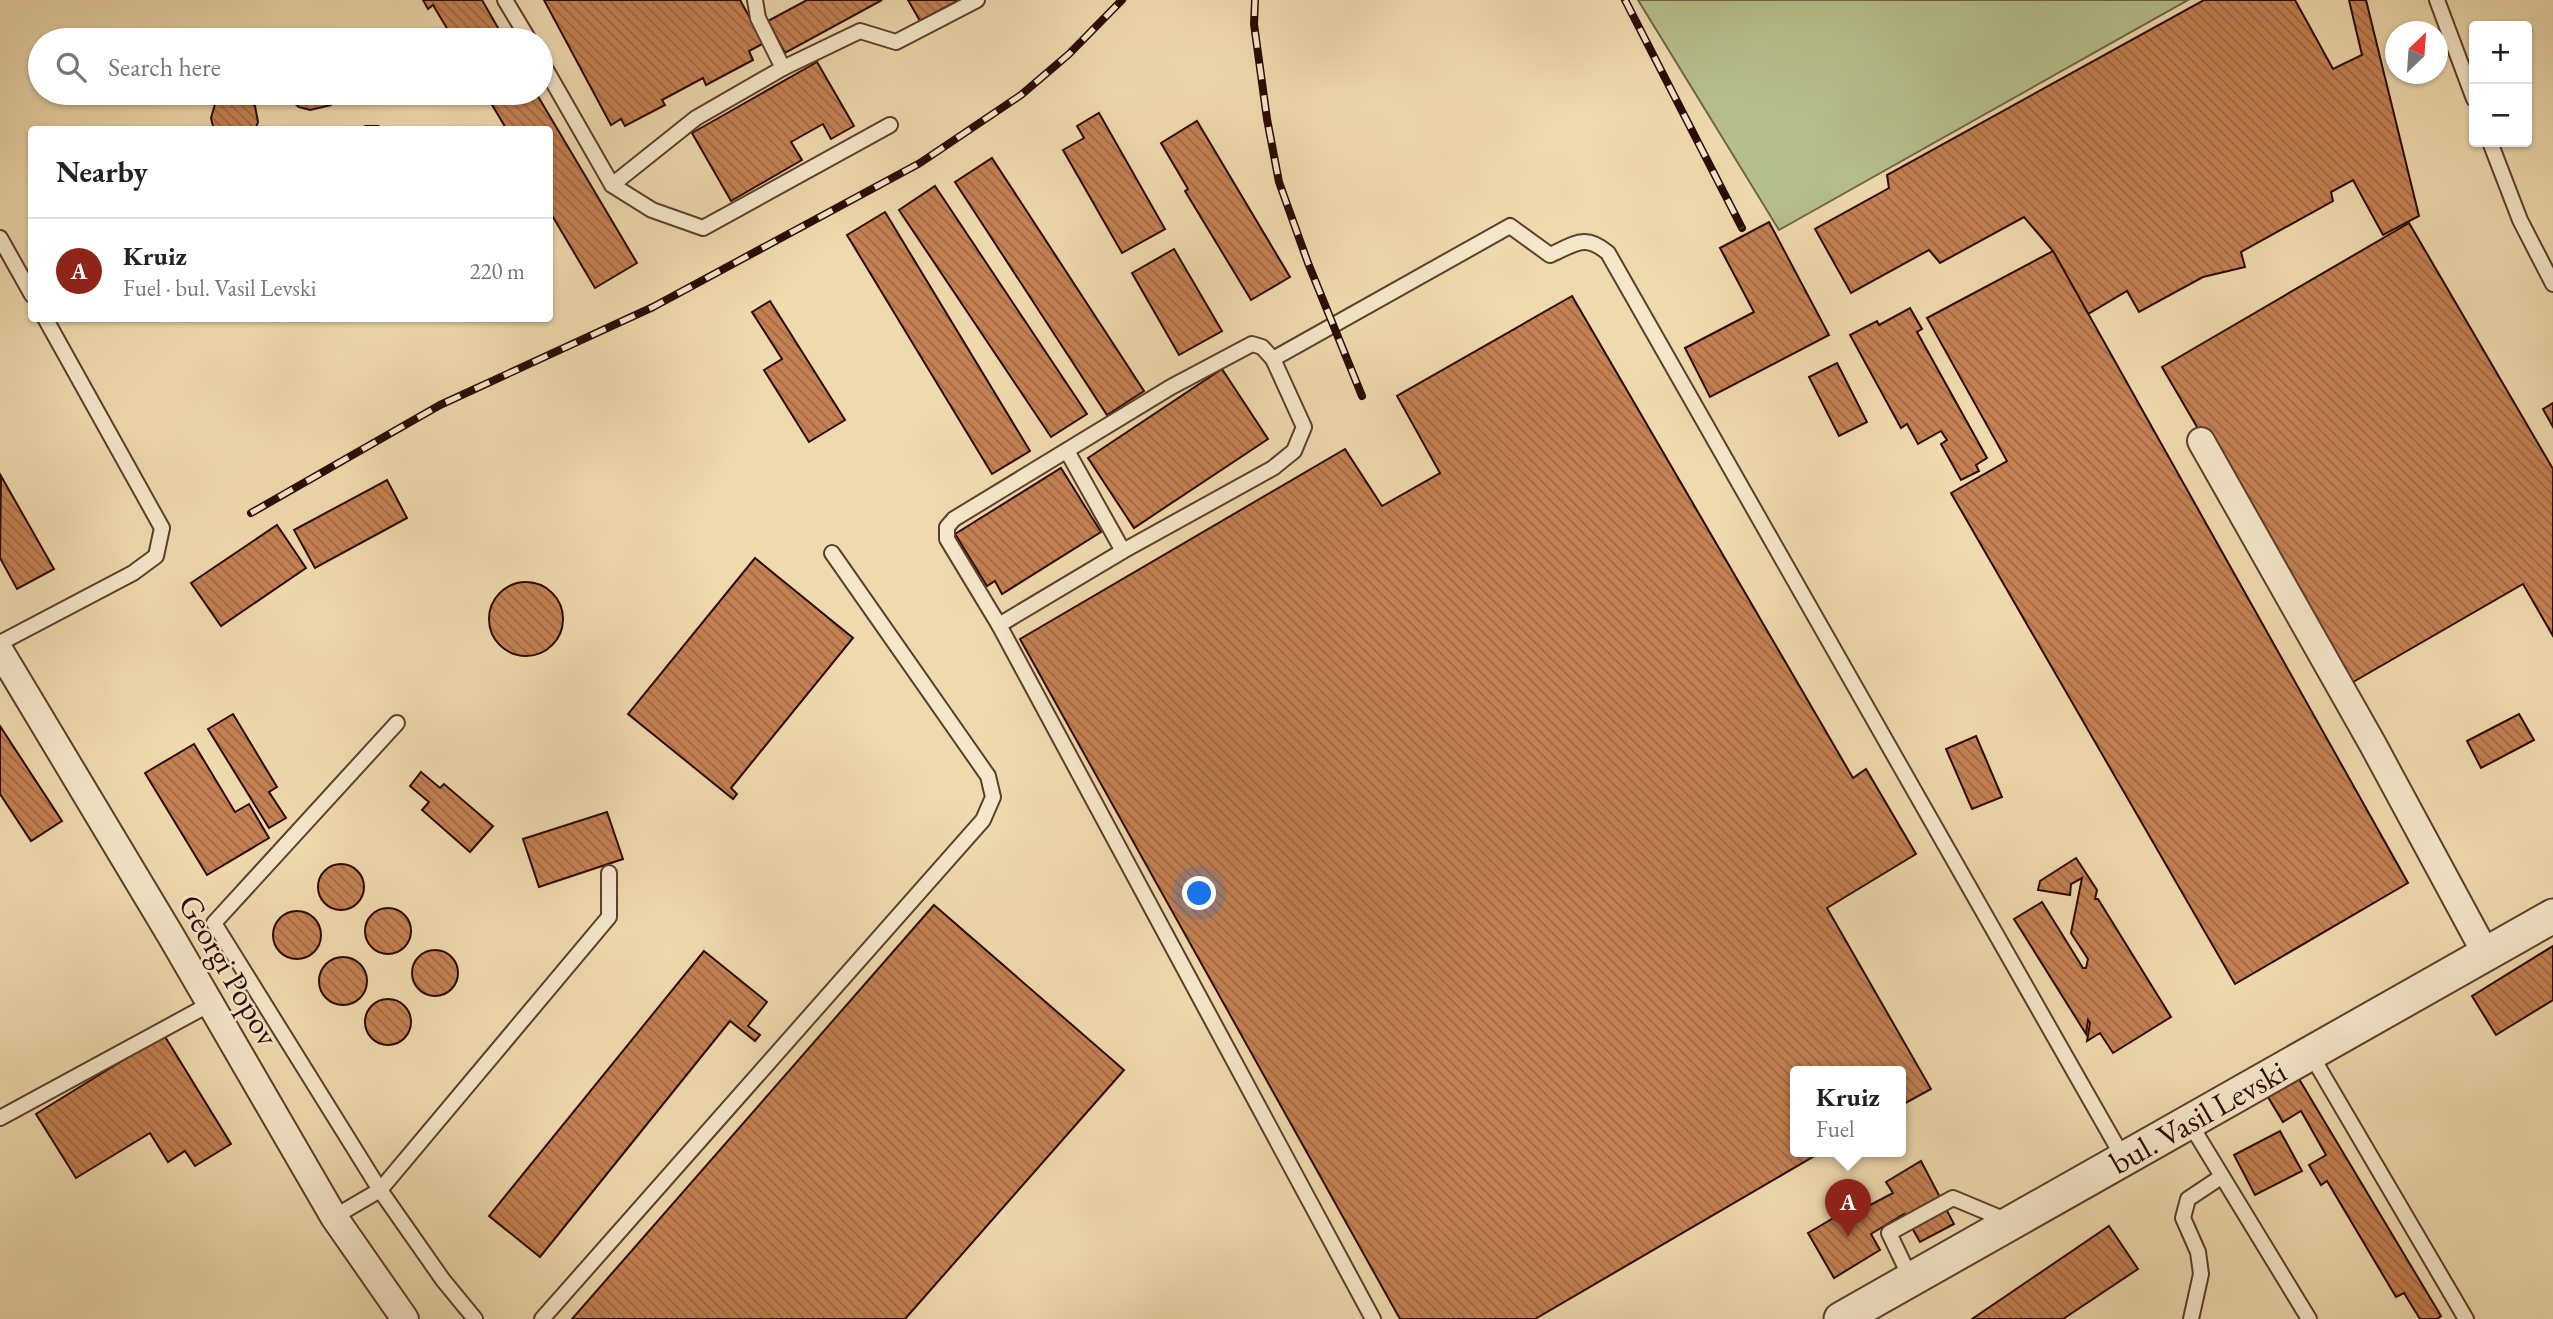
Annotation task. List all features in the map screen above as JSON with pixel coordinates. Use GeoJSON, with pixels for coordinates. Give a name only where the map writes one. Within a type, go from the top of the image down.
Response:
{"type":"FeatureCollection","features":[{"type":"Feature","properties":{"kind":"street"},"geometry":{"type":"LineString","coordinates":[[2202,441],[2372,743],[2486,954]]}},
{"type":"Feature","properties":{"kind":"street","name":"Georgi Popov"},"geometry":{"type":"LineString","coordinates":[[0,651],[334,1217],[405,1319]]}},
{"type":"Feature","properties":{"kind":"street","name":"bul. Vasil Levski"},"geometry":{"type":"LineString","coordinates":[[1841,1319],[2553,916]]}},
{"type":"Feature","properties":{"kind":"lane"},"geometry":{"type":"LineString","coordinates":[[505,0],[522,28]]}},
{"type":"Feature","properties":{"kind":"lane"},"geometry":{"type":"LineString","coordinates":[[755,0],[758,18],[783,68]]}},
{"type":"Feature","properties":{"kind":"lane"},"geometry":{"type":"LineString","coordinates":[[612,185],[695,118],[783,68],[860,31],[896,42],[977,0]]}},
{"type":"Feature","properties":{"kind":"lane"},"geometry":{"type":"LineString","coordinates":[[2437,0],[2469,86]]}},
{"type":"Feature","properties":{"kind":"lane"},"geometry":{"type":"LineString","coordinates":[[553,82],[612,185],[652,210],[703,228],[890,125]]}},
{"type":"Feature","properties":{"kind":"lane"},"geometry":{"type":"LineString","coordinates":[[2492,147],[2520,220],[2553,284]]}},
{"type":"Feature","properties":{"kind":"lane"},"geometry":{"type":"LineString","coordinates":[[1273,359],[1510,226],[1550,255],[1582,240],[1598,244],[1608,253],[2124,1159]]}},
{"type":"Feature","properties":{"kind":"lane"},"geometry":{"type":"LineString","coordinates":[[0,238],[28,288]]}},
{"type":"Feature","properties":{"kind":"lane"},"geometry":{"type":"LineString","coordinates":[[0,643],[133,573],[156,556],[162,528],[47,322]]}},
{"type":"Feature","properties":{"kind":"lane"},"geometry":{"type":"LineString","coordinates":[[999,625],[1123,551],[1273,468],[1294,451],[1304,427],[1273,359],[1262,347],[1252,344],[1171,387],[985,498],[954,519],[947,527],[947,539],[999,625],[1373,1319]]}},
{"type":"Feature","properties":{"kind":"lane"},"geometry":{"type":"LineString","coordinates":[[1067,451],[1123,551]]}},
{"type":"Feature","properties":{"kind":"lane"},"geometry":{"type":"LineString","coordinates":[[541,1319],[983,820],[993,797],[988,776],[832,553]]}},
{"type":"Feature","properties":{"kind":"lane"},"geometry":{"type":"LineString","coordinates":[[397,723],[214,923],[380,1190],[443,1280],[475,1319]]}},
{"type":"Feature","properties":{"kind":"lane"},"geometry":{"type":"LineString","coordinates":[[334,1217],[380,1190],[609,917],[609,873]]}},
{"type":"Feature","properties":{"kind":"lane"},"geometry":{"type":"LineString","coordinates":[[0,1118],[210,1004]]}},
{"type":"Feature","properties":{"kind":"lane"},"geometry":{"type":"LineString","coordinates":[[2310,1054],[2466,1319]]}},
{"type":"Feature","properties":{"kind":"lane"},"geometry":{"type":"LineString","coordinates":[[2189,1122],[2309,1319]]}},
{"type":"Feature","properties":{"kind":"lane"},"geometry":{"type":"LineString","coordinates":[[2191,1319],[2201,1274],[2198,1252],[2183,1218],[2188,1199],[2221,1177]]}},
{"type":"Feature","properties":{"kind":"lane"},"geometry":{"type":"LineString","coordinates":[[1911,1279],[1889,1233],[1953,1198],[2012,1223]]}},
{"type":"Feature","properties":{"kind":"green space"},"geometry":{"type":"Polygon","coordinates":[[[1638,0],[2188,0],[1779,230],[1638,0]]]}},
{"type":"Feature","properties":{"kind":"building"},"geometry":{"type":"Polygon","coordinates":[[[423,0],[482,0],[498,28],[447,28],[433,5],[428,9],[423,0]]]}},
{"type":"Feature","properties":{"kind":"building"},"geometry":{"type":"Polygon","coordinates":[[[544,0],[740,0],[764,43],[749,51],[753,60],[706,85],[703,78],[662,100],[665,105],[625,126],[621,119],[611,125],[544,0]]]}},
{"type":"Feature","properties":{"kind":"building"},"geometry":{"type":"Polygon","coordinates":[[[807,0],[882,0],[785,53],[768,21],[807,0]]]}},
{"type":"Feature","properties":{"kind":"building"},"geometry":{"type":"Polygon","coordinates":[[[908,0],[959,0],[920,21],[908,0]]]}},
{"type":"Feature","properties":{"kind":"building"},"geometry":{"type":"Polygon","coordinates":[[[2204,0],[2295,0],[2333,69],[2362,55],[2349,0],[2366,0],[2419,216],[2383,235],[2353,180],[2331,192],[2333,201],[2241,252],[2245,267],[2203,277],[2139,312],[2127,291],[2088,314],[2053,251],[2024,217],[1940,263],[1929,250],[1851,293],[1815,229],[1889,188],[1887,175],[2204,0]]]}},
{"type":"Feature","properties":{"kind":"building"},"geometry":{"type":"Polygon","coordinates":[[[817,62],[854,126],[831,139],[823,124],[791,142],[802,160],[731,201],[692,133],[817,62]]]}},
{"type":"Feature","properties":{"kind":"building"},"geometry":{"type":"Polygon","coordinates":[[[215,105],[254,105],[258,122],[256,126],[213,126],[211,118],[215,105]]]}},
{"type":"Feature","properties":{"kind":"building"},"geometry":{"type":"Polygon","coordinates":[[[297,105],[331,105],[310,110],[297,105]]]}},
{"type":"Feature","properties":{"kind":"building"},"geometry":{"type":"Polygon","coordinates":[[[492,105],[543,105],[637,263],[595,288],[553,217],[553,126],[505,126],[492,105]]]}},
{"type":"Feature","properties":{"kind":"building"},"geometry":{"type":"Polygon","coordinates":[[[1099,113],[1165,229],[1122,253],[1063,150],[1084,138],[1077,126],[1099,113]]]}},
{"type":"Feature","properties":{"kind":"building"},"geometry":{"type":"Polygon","coordinates":[[[1197,121],[1290,277],[1251,300],[1185,191],[1188,189],[1161,143],[1197,121]]]}},
{"type":"Feature","properties":{"kind":"building"},"geometry":{"type":"Polygon","coordinates":[[[992,158],[1144,391],[1107,415],[955,182],[992,158]]]}},
{"type":"Feature","properties":{"kind":"building"},"geometry":{"type":"Polygon","coordinates":[[[935,186],[1087,414],[1051,437],[899,210],[935,186]]]}},
{"type":"Feature","properties":{"kind":"building"},"geometry":{"type":"Polygon","coordinates":[[[885,212],[1030,451],[992,474],[847,235],[885,212]]]}},
{"type":"Feature","properties":{"kind":"building"},"geometry":{"type":"Polygon","coordinates":[[[1769,222],[1829,335],[1710,397],[1685,348],[1754,312],[1720,248],[1769,222]]]}},
{"type":"Feature","properties":{"kind":"building"},"geometry":{"type":"Polygon","coordinates":[[[2409,223],[2553,469],[2553,636],[2523,584],[2348,685],[2162,367],[2409,223]]]}},
{"type":"Feature","properties":{"kind":"building"},"geometry":{"type":"Polygon","coordinates":[[[1174,249],[1222,331],[1179,355],[1132,273],[1174,249]]]}},
{"type":"Feature","properties":{"kind":"building"},"geometry":{"type":"Polygon","coordinates":[[[2053,251],[2408,883],[2235,984],[1951,493],[2007,461],[1927,318],[2053,251]]]}},
{"type":"Feature","properties":{"kind":"building"},"geometry":{"type":"Polygon","coordinates":[[[1572,296],[1853,778],[1866,769],[1916,854],[1827,908],[1931,1089],[1906,1103],[1906,1066],[1790,1066],[1790,1157],[1813,1157],[1535,1319],[1400,1319],[1020,639],[1345,449],[1382,506],[1440,473],[1397,396],[1572,296]]]}},
{"type":"Feature","properties":{"kind":"building"},"geometry":{"type":"Polygon","coordinates":[[[770,301],[845,420],[809,442],[764,370],[782,359],[752,312],[770,301]]]}},
{"type":"Feature","properties":{"kind":"building"},"geometry":{"type":"Polygon","coordinates":[[[1910,308],[1922,329],[1917,332],[1987,458],[1976,465],[1979,471],[1961,480],[1941,444],[1947,440],[1941,431],[1918,444],[1907,424],[1901,428],[1850,335],[1877,321],[1879,325],[1910,308]]]}},
{"type":"Feature","properties":{"kind":"building"},"geometry":{"type":"Polygon","coordinates":[[[1837,363],[1867,422],[1839,436],[1809,377],[1837,363]]]}},
{"type":"Feature","properties":{"kind":"building"},"geometry":{"type":"Polygon","coordinates":[[[1222,369],[1268,439],[1134,528],[1088,458],[1222,369]]]}},
{"type":"Feature","properties":{"kind":"building"},"geometry":{"type":"Polygon","coordinates":[[[2553,403],[2553,427],[2543,409],[2553,403]]]}},
{"type":"Feature","properties":{"kind":"building"},"geometry":{"type":"Polygon","coordinates":[[[1061,468],[1101,532],[1002,594],[995,581],[987,586],[955,534],[1061,468]]]}},
{"type":"Feature","properties":{"kind":"building"},"geometry":{"type":"Polygon","coordinates":[[[1,476],[54,569],[17,589],[0,558],[1,476]]]}},
{"type":"Feature","properties":{"kind":"building"},"geometry":{"type":"Polygon","coordinates":[[[387,480],[407,518],[315,568],[294,530],[387,480]]]}},
{"type":"Feature","properties":{"kind":"building"},"geometry":{"type":"Polygon","coordinates":[[[277,525],[306,568],[221,626],[191,583],[277,525]]]}},
{"type":"Feature","properties":{"kind":"building"},"geometry":{"type":"Polygon","coordinates":[[[755,558],[853,638],[731,788],[737,794],[733,799],[628,714],[755,558]]]}},
{"type":"Feature","properties":{"kind":"building"},"geometry":{"type":"Polygon","coordinates":[[[519,582],[533,582],[547,588],[557,598],[563,619],[561,633],[547,650],[533,656],[519,656],[505,650],[495,640],[489,626],[489,612],[495,598],[505,588],[519,582]]]}},
{"type":"Feature","properties":{"kind":"building"},"geometry":{"type":"Polygon","coordinates":[[[233,714],[277,787],[269,792],[286,818],[269,828],[208,729],[233,714]]]}},
{"type":"Feature","properties":{"kind":"building"},"geometry":{"type":"Polygon","coordinates":[[[2519,714],[2534,740],[2481,768],[2467,741],[2519,714]]]}},
{"type":"Feature","properties":{"kind":"building"},"geometry":{"type":"Polygon","coordinates":[[[0,726],[62,821],[31,841],[0,794],[0,726]]]}},
{"type":"Feature","properties":{"kind":"building"},"geometry":{"type":"Polygon","coordinates":[[[1976,736],[2002,797],[1972,809],[1946,749],[1976,736]]]}},
{"type":"Feature","properties":{"kind":"building"},"geometry":{"type":"Polygon","coordinates":[[[194,744],[235,812],[249,804],[269,838],[207,875],[145,773],[194,744]]]}},
{"type":"Feature","properties":{"kind":"building"},"geometry":{"type":"Polygon","coordinates":[[[421,772],[440,788],[444,784],[493,826],[470,852],[422,810],[429,802],[410,786],[421,772]]]}},
{"type":"Feature","properties":{"kind":"building"},"geometry":{"type":"Polygon","coordinates":[[[607,812],[623,859],[539,887],[523,839],[607,812]]]}},
{"type":"Feature","properties":{"kind":"building"},"geometry":{"type":"Polygon","coordinates":[[[2076,858],[2097,890],[2095,899],[2098,899],[2171,1017],[2113,1053],[2100,1033],[2087,1041],[2090,1023],[2088,1020],[2086,1034],[2014,919],[2042,902],[2083,968],[2086,968],[2088,959],[2071,933],[2082,878],[2071,884],[2070,895],[2038,890],[2040,881],[2076,858]]]}},
{"type":"Feature","properties":{"kind":"building"},"geometry":{"type":"Polygon","coordinates":[[[341,864],[358,870],[364,887],[358,904],[341,910],[324,904],[318,887],[324,870],[341,864]]]}},
{"type":"Feature","properties":{"kind":"building"},"geometry":{"type":"Polygon","coordinates":[[[934,905],[1124,1070],[905,1319],[572,1319],[934,905]]]}},
{"type":"Feature","properties":{"kind":"building"},"geometry":{"type":"Polygon","coordinates":[[[388,908],[405,914],[411,931],[405,948],[388,954],[371,948],[365,931],[371,914],[388,908]]]}},
{"type":"Feature","properties":{"kind":"building"},"geometry":{"type":"Polygon","coordinates":[[[297,911],[314,918],[321,935],[314,952],[297,959],[280,952],[273,935],[280,918],[297,911]]]}},
{"type":"Feature","properties":{"kind":"building"},"geometry":{"type":"Polygon","coordinates":[[[2553,946],[2553,1000],[2496,1035],[2472,996],[2553,946]]]}},
{"type":"Feature","properties":{"kind":"building"},"geometry":{"type":"Polygon","coordinates":[[[435,950],[452,956],[458,973],[452,990],[435,996],[418,990],[412,973],[418,956],[435,950]]]}},
{"type":"Feature","properties":{"kind":"building"},"geometry":{"type":"Polygon","coordinates":[[[704,951],[767,1002],[748,1026],[760,1035],[755,1041],[730,1021],[540,1257],[489,1216],[704,951]]]}},
{"type":"Feature","properties":{"kind":"building"},"geometry":{"type":"Polygon","coordinates":[[[343,957],[360,964],[367,981],[360,998],[343,1005],[326,998],[319,981],[326,964],[343,957]]]}},
{"type":"Feature","properties":{"kind":"building"},"geometry":{"type":"Polygon","coordinates":[[[388,999],[405,1005],[411,1022],[405,1039],[388,1045],[371,1039],[365,1022],[371,1005],[388,999]]]}},
{"type":"Feature","properties":{"kind":"building"},"geometry":{"type":"Polygon","coordinates":[[[164,1035],[231,1144],[195,1166],[185,1151],[168,1162],[150,1133],[76,1178],[36,1114],[164,1035]]]}},
{"type":"Feature","properties":{"kind":"building"},"geometry":{"type":"Polygon","coordinates":[[[2299,1079],[2441,1316],[2437,1319],[2420,1319],[2404,1293],[2396,1297],[2327,1181],[2321,1185],[2309,1165],[2326,1155],[2301,1111],[2283,1122],[2268,1097],[2299,1079]]]}},
{"type":"Feature","properties":{"kind":"building"},"geometry":{"type":"Polygon","coordinates":[[[2280,1131],[2302,1171],[2255,1195],[2234,1155],[2280,1131]]]}},
{"type":"Feature","properties":{"kind":"building"},"geometry":{"type":"Polygon","coordinates":[[[1921,1161],[1954,1224],[1920,1242],[1904,1214],[1871,1234],[1880,1250],[1834,1278],[1808,1233],[1854,1206],[1859,1211],[1893,1193],[1886,1182],[1921,1161]]]}},
{"type":"Feature","properties":{"kind":"building"},"geometry":{"type":"Polygon","coordinates":[[[2109,1226],[2138,1269],[2063,1319],[1972,1319],[2109,1226]]]}},
{"type":"Feature","properties":{"kind":"railway"},"geometry":{"type":"LineString","coordinates":[[251,513],[440,405],[653,307],[920,163],[1021,95],[1069,54],[1122,0]]}},
{"type":"Feature","properties":{"kind":"railway"},"geometry":{"type":"LineString","coordinates":[[1255,0],[1254,24],[1279,182],[1308,263],[1362,396]]}},
{"type":"Feature","properties":{"kind":"railway"},"geometry":{"type":"LineString","coordinates":[[1625,0],[1742,228]]}},
{"type":"Feature","properties":{"kind":"place","name":"Kruiz"},"geometry":{"type":"Point","coordinates":[1848,1237]}}]}
